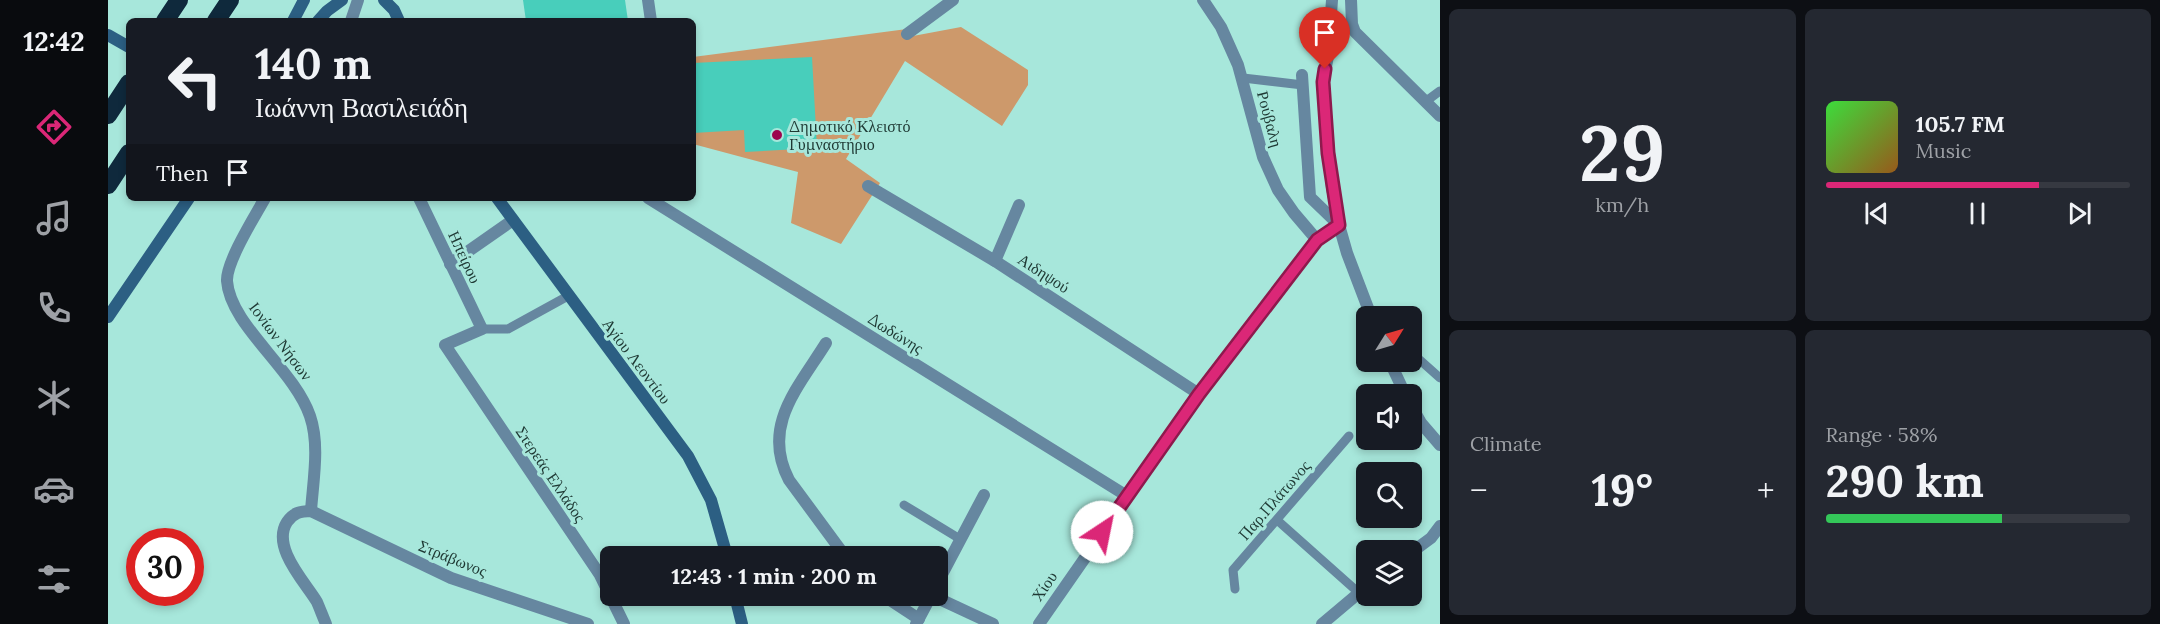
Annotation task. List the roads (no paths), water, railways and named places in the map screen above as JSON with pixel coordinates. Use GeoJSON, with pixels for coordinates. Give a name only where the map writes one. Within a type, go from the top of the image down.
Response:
{"type":"FeatureCollection","features":[{"type":"Feature","properties":{"kind":"highway"},"geometry":{"type":"LineString","coordinates":[[167,18],[179,0]]}},
{"type":"Feature","properties":{"kind":"highway"},"geometry":{"type":"LineString","coordinates":[[218,18],[230,0]]}},
{"type":"Feature","properties":{"kind":"highway"},"geometry":{"type":"LineString","coordinates":[[108,115],[126,88]]}},
{"type":"Feature","properties":{"kind":"highway"},"geometry":{"type":"LineString","coordinates":[[108,185],[126,158]]}},
{"type":"Feature","properties":{"kind":"street"},"geometry":{"type":"LineString","coordinates":[[295,18],[304,0]]}},
{"type":"Feature","properties":{"kind":"street"},"geometry":{"type":"LineString","coordinates":[[321,18],[342,0]]}},
{"type":"Feature","properties":{"kind":"street"},"geometry":{"type":"LineString","coordinates":[[352,18],[358,0]]}},
{"type":"Feature","properties":{"kind":"street"},"geometry":{"type":"LineString","coordinates":[[384,0],[394,10],[398,18]]}},
{"type":"Feature","properties":{"kind":"street"},"geometry":{"type":"LineString","coordinates":[[648,0],[651,18]]}},
{"type":"Feature","properties":{"kind":"street"},"geometry":{"type":"LineString","coordinates":[[907,34],[953,0]]}},
{"type":"Feature","properties":{"kind":"street","name":"Ρούβαλη"},"geometry":{"type":"LineString","coordinates":[[1203,0],[1221,27],[1243,78],[1254,129],[1278,190],[1293,213],[1317,240]]}},
{"type":"Feature","properties":{"kind":"street"},"geometry":{"type":"LineString","coordinates":[[1332,0],[1328,56],[1323,82],[1328,153],[1339,225],[1368,306]]}},
{"type":"Feature","properties":{"kind":"street"},"geometry":{"type":"LineString","coordinates":[[1351,0],[1352,24],[1355,32],[1440,116]]}},
{"type":"Feature","properties":{"kind":"street"},"geometry":{"type":"LineString","coordinates":[[108,34],[126,46]]}},
{"type":"Feature","properties":{"kind":"street"},"geometry":{"type":"LineString","coordinates":[[1303,80],[1310,197],[1339,225]]}},
{"type":"Feature","properties":{"kind":"street","name":"Αιδηψού"},"geometry":{"type":"LineString","coordinates":[[868,186],[995,261],[1199,394]]}},
{"type":"Feature","properties":{"kind":"street"},"geometry":{"type":"LineString","coordinates":[[108,317],[187,201]]}},
{"type":"Feature","properties":{"kind":"street","name":"Ιονίων Νήσων"},"geometry":{"type":"LineString","coordinates":[[263,201],[231,263],[227,280],[238,313],[293,382],[309,413],[315,442],[311,511]]}},
{"type":"Feature","properties":{"kind":"street","name":"Ηπείρου"},"geometry":{"type":"LineString","coordinates":[[420,201],[482,329]]}},
{"type":"Feature","properties":{"kind":"street","name":"Αγίου Λεοντίου"},"geometry":{"type":"LineString","coordinates":[[499,201],[696,469],[711,500],[724,546]]}},
{"type":"Feature","properties":{"kind":"street","name":"Δωδώνης"},"geometry":{"type":"LineString","coordinates":[[653,201],[1127,496]]}},
{"type":"Feature","properties":{"kind":"street"},"geometry":{"type":"LineString","coordinates":[[995,261],[1019,205]]}},
{"type":"Feature","properties":{"kind":"street"},"geometry":{"type":"LineString","coordinates":[[450,264],[513,220]]}},
{"type":"Feature","properties":{"kind":"street","name":"Χίου"},"geometry":{"type":"LineString","coordinates":[[1039,624],[1199,394],[1317,240],[1339,225]]}},
{"type":"Feature","properties":{"kind":"street","name":"Στερεάς Ελλάδος"},"geometry":{"type":"LineString","coordinates":[[482,329],[445,345],[600,575],[624,624]]}},
{"type":"Feature","properties":{"kind":"street"},"geometry":{"type":"LineString","coordinates":[[826,343],[783,416],[778,436],[779,451],[789,480],[838,546]]}},
{"type":"Feature","properties":{"kind":"street"},"geometry":{"type":"LineString","coordinates":[[1422,424],[1440,445]]}},
{"type":"Feature","properties":{"kind":"street"},"geometry":{"type":"LineString","coordinates":[[948,562],[984,495]]}},
{"type":"Feature","properties":{"kind":"street"},"geometry":{"type":"LineString","coordinates":[[311,511],[292,514],[284,528],[283,536],[285,550],[317,603],[326,624]]}},
{"type":"Feature","properties":{"kind":"street","name":"Στράβωνος"},"geometry":{"type":"LineString","coordinates":[[311,511],[451,578],[588,624]]}},
{"type":"Feature","properties":{"kind":"street"},"geometry":{"type":"LineString","coordinates":[[1422,545],[1431,538],[1440,526]]}},
{"type":"Feature","properties":{"kind":"street"},"geometry":{"type":"LineString","coordinates":[[1322,624],[1356,596]]}},
{"type":"Feature","properties":{"kind":"street"},"geometry":{"type":"LineString","coordinates":[[948,603],[993,624]]}},
{"type":"Feature","properties":{"kind":"street"},"geometry":{"type":"LineString","coordinates":[[738,606],[742,624]]}},
{"type":"Feature","properties":{"kind":"street"},"geometry":{"type":"LineString","coordinates":[[898,606],[918,621],[926,606]]}},
{"type":"Feature","properties":{"kind":"lane"},"geometry":{"type":"LineString","coordinates":[[1243,78],[1303,80]]}},
{"type":"Feature","properties":{"kind":"lane"},"geometry":{"type":"LineString","coordinates":[[1425,102],[1440,91]]}},
{"type":"Feature","properties":{"kind":"lane"},"geometry":{"type":"LineString","coordinates":[[482,329],[508,329],[568,296]]}},
{"type":"Feature","properties":{"kind":"lane"},"geometry":{"type":"LineString","coordinates":[[1422,362],[1440,378]]}},
{"type":"Feature","properties":{"kind":"lane","name":"Παρ.Πλάτωνος"},"geometry":{"type":"LineString","coordinates":[[1235,589],[1233,570],[1349,436]]}},
{"type":"Feature","properties":{"kind":"lane"},"geometry":{"type":"LineString","coordinates":[[904,505],[960,539]]}},
{"type":"Feature","properties":{"kind":"lane"},"geometry":{"type":"LineString","coordinates":[[1277,520],[1356,584]]}},
{"type":"Feature","properties":{"kind":"place","name":"Δημοτικό Κλειστό Γυμναστήριο"},"geometry":{"type":"Point","coordinates":[777,135]}}]}
